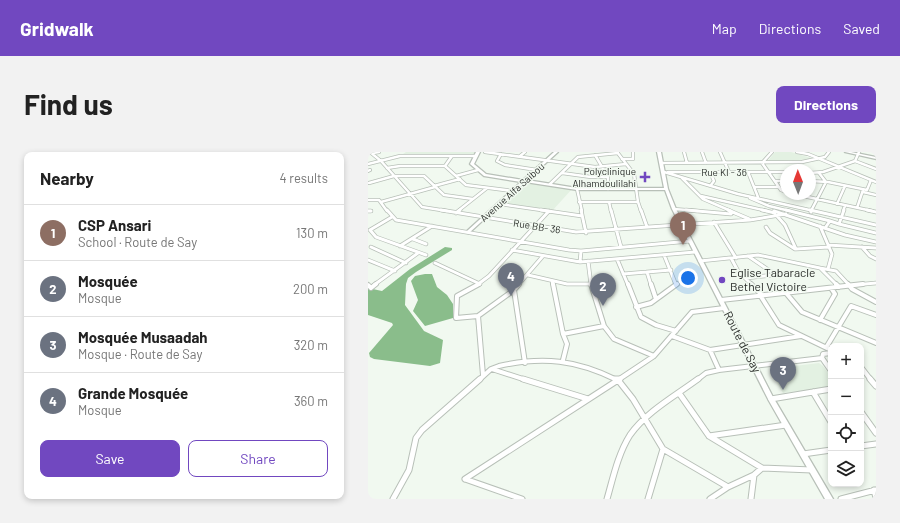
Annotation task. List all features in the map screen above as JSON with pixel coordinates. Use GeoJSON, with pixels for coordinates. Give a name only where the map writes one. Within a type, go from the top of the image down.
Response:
{"type":"FeatureCollection","features":[{"type":"Feature","properties":{"kind":"street"},"geometry":{"type":"LineString","coordinates":[[372,153],[380,152]]}},
{"type":"Feature","properties":{"kind":"street"},"geometry":{"type":"LineString","coordinates":[[400,156],[404,152]]}},
{"type":"Feature","properties":{"kind":"street"},"geometry":{"type":"LineString","coordinates":[[478,152],[472,164],[485,175],[577,189],[666,189]]}},
{"type":"Feature","properties":{"kind":"street"},"geometry":{"type":"LineString","coordinates":[[485,152],[602,167],[626,164]]}},
{"type":"Feature","properties":{"kind":"street"},"geometry":{"type":"LineString","coordinates":[[520,156],[525,152]]}},
{"type":"Feature","properties":{"kind":"street","name":"Avenue Alfa Saibou"},"geometry":{"type":"LineString","coordinates":[[468,232],[556,152]]}},
{"type":"Feature","properties":{"kind":"street"},"geometry":{"type":"LineString","coordinates":[[550,184],[578,157],[617,152],[634,174],[638,202],[647,227]]}},
{"type":"Feature","properties":{"kind":"street"},"geometry":{"type":"LineString","coordinates":[[622,159],[633,159],[633,152]]}},
{"type":"Feature","properties":{"kind":"street","name":"Route de Say"},"geometry":{"type":"LineString","coordinates":[[659,152],[666,189],[674,210],[771,399],[829,499]]}},
{"type":"Feature","properties":{"kind":"street"},"geometry":{"type":"LineString","coordinates":[[684,152],[687,163]]}},
{"type":"Feature","properties":{"kind":"street"},"geometry":{"type":"LineString","coordinates":[[702,152],[706,163]]}},
{"type":"Feature","properties":{"kind":"street"},"geometry":{"type":"LineString","coordinates":[[720,152],[729,172]]}},
{"type":"Feature","properties":{"kind":"street"},"geometry":{"type":"LineString","coordinates":[[762,163],[772,152]]}},
{"type":"Feature","properties":{"kind":"street"},"geometry":{"type":"LineString","coordinates":[[798,152],[876,182]]}},
{"type":"Feature","properties":{"kind":"street"},"geometry":{"type":"LineString","coordinates":[[661,163],[802,162],[819,159],[826,156],[829,152]]}},
{"type":"Feature","properties":{"kind":"street"},"geometry":{"type":"LineString","coordinates":[[847,152],[858,153],[876,158]]}},
{"type":"Feature","properties":{"kind":"street","name":"Rue BB- 36"},"geometry":{"type":"LineString","coordinates":[[372,153],[388,168],[422,207],[535,225],[586,232],[750,220],[778,217],[786,214]]}},
{"type":"Feature","properties":{"kind":"street"},"geometry":{"type":"LineString","coordinates":[[855,161],[858,153]]}},
{"type":"Feature","properties":{"kind":"street"},"geometry":{"type":"LineString","coordinates":[[501,154],[497,161],[504,165],[537,170]]}},
{"type":"Feature","properties":{"kind":"street"},"geometry":{"type":"LineString","coordinates":[[596,155],[608,177],[608,189]]}},
{"type":"Feature","properties":{"kind":"street"},"geometry":{"type":"LineString","coordinates":[[368,164],[400,156],[476,156]]}},
{"type":"Feature","properties":{"kind":"street"},"geometry":{"type":"LineString","coordinates":[[445,166],[452,156]]}},
{"type":"Feature","properties":{"kind":"street"},"geometry":{"type":"LineString","coordinates":[[826,182],[819,172],[855,161],[876,169]]}},
{"type":"Feature","properties":{"kind":"street"},"geometry":{"type":"LineString","coordinates":[[762,163],[779,188]]}},
{"type":"Feature","properties":{"kind":"street"},"geometry":{"type":"LineString","coordinates":[[388,168],[401,166],[445,166],[466,184],[513,191]]}},
{"type":"Feature","properties":{"kind":"street"},"geometry":{"type":"LineString","coordinates":[[456,176],[478,170]]}},
{"type":"Feature","properties":{"kind":"street"},"geometry":{"type":"LineString","coordinates":[[664,172],[751,197],[778,209],[809,215],[876,233]]}},
{"type":"Feature","properties":{"kind":"street","name":"Rue KI - 36"},"geometry":{"type":"LineString","coordinates":[[664,172],[780,172]]}},
{"type":"Feature","properties":{"kind":"street"},"geometry":{"type":"LineString","coordinates":[[710,172],[714,183],[711,185]]}},
{"type":"Feature","properties":{"kind":"street"},"geometry":{"type":"LineString","coordinates":[[748,172],[758,197]]}},
{"type":"Feature","properties":{"kind":"street"},"geometry":{"type":"LineString","coordinates":[[562,173],[591,177],[608,177]]}},
{"type":"Feature","properties":{"kind":"street"},"geometry":{"type":"LineString","coordinates":[[368,183],[394,176],[424,176],[434,187],[445,195],[472,200]]}},
{"type":"Feature","properties":{"kind":"street"},"geometry":{"type":"LineString","coordinates":[[681,177],[703,199],[750,220]]}},
{"type":"Feature","properties":{"kind":"street"},"geometry":{"type":"LineString","coordinates":[[381,202],[460,179]]}},
{"type":"Feature","properties":{"kind":"street"},"geometry":{"type":"LineString","coordinates":[[702,183],[713,179]]}},
{"type":"Feature","properties":{"kind":"street"},"geometry":{"type":"LineString","coordinates":[[863,191],[868,190],[870,180]]}},
{"type":"Feature","properties":{"kind":"street"},"geometry":{"type":"LineString","coordinates":[[775,181],[780,181]]}},
{"type":"Feature","properties":{"kind":"street"},"geometry":{"type":"LineString","coordinates":[[816,181],[845,186],[876,195]]}},
{"type":"Feature","properties":{"kind":"street"},"geometry":{"type":"LineString","coordinates":[[809,215],[826,182]]}},
{"type":"Feature","properties":{"kind":"street"},"geometry":{"type":"LineString","coordinates":[[837,204],[845,186]]}},
{"type":"Feature","properties":{"kind":"street"},"geometry":{"type":"LineString","coordinates":[[755,187],[779,188]]}},
{"type":"Feature","properties":{"kind":"street"},"geometry":{"type":"LineString","coordinates":[[456,213],[487,188]]}},
{"type":"Feature","properties":{"kind":"street"},"geometry":{"type":"LineString","coordinates":[[577,189],[586,232]]}},
{"type":"Feature","properties":{"kind":"street"},"geometry":{"type":"LineString","coordinates":[[857,208],[863,191]]}},
{"type":"Feature","properties":{"kind":"street"},"geometry":{"type":"LineString","coordinates":[[701,196],[786,214],[825,228],[876,242]]}},
{"type":"Feature","properties":{"kind":"street"},"geometry":{"type":"LineString","coordinates":[[741,205],[751,197],[758,197],[876,225]]}},
{"type":"Feature","properties":{"kind":"street"},"geometry":{"type":"LineString","coordinates":[[368,200],[377,199],[381,202],[392,218]]}},
{"type":"Feature","properties":{"kind":"street"},"geometry":{"type":"LineString","coordinates":[[818,199],[876,212]]}},
{"type":"Feature","properties":{"kind":"street"},"geometry":{"type":"LineString","coordinates":[[579,202],[638,202]]}},
{"type":"Feature","properties":{"kind":"street"},"geometry":{"type":"LineString","coordinates":[[609,202],[621,247]]}},
{"type":"Feature","properties":{"kind":"street"},"geometry":{"type":"LineString","coordinates":[[778,209],[780,202]]}},
{"type":"Feature","properties":{"kind":"street"},"geometry":{"type":"LineString","coordinates":[[500,204],[582,216]]}},
{"type":"Feature","properties":{"kind":"street"},"geometry":{"type":"LineString","coordinates":[[839,224],[845,206]]}},
{"type":"Feature","properties":{"kind":"street"},"geometry":{"type":"LineString","coordinates":[[772,207],[785,225],[796,249]]}},
{"type":"Feature","properties":{"kind":"street"},"geometry":{"type":"LineString","coordinates":[[674,210],[736,214]]}},
{"type":"Feature","properties":{"kind":"street"},"geometry":{"type":"LineString","coordinates":[[543,256],[514,290],[478,316],[455,317],[457,296],[480,284],[549,211]]}},
{"type":"Feature","properties":{"kind":"street"},"geometry":{"type":"LineString","coordinates":[[426,255],[376,237],[376,235],[370,230],[392,218],[520,242],[581,251],[690,241]]}},
{"type":"Feature","properties":{"kind":"street"},"geometry":{"type":"LineString","coordinates":[[825,228],[830,221]]}},
{"type":"Feature","properties":{"kind":"street"},"geometry":{"type":"LineString","coordinates":[[714,222],[736,258]]}},
{"type":"Feature","properties":{"kind":"street"},"geometry":{"type":"LineString","coordinates":[[400,246],[432,226]]}},
{"type":"Feature","properties":{"kind":"street"},"geometry":{"type":"LineString","coordinates":[[820,226],[829,246],[832,258],[828,269]]}},
{"type":"Feature","properties":{"kind":"street"},"geometry":{"type":"LineString","coordinates":[[766,227],[770,233],[796,249],[829,246],[876,248]]}},
{"type":"Feature","properties":{"kind":"street"},"geometry":{"type":"LineString","coordinates":[[413,239],[426,244]]}},
{"type":"Feature","properties":{"kind":"street"},"geometry":{"type":"LineString","coordinates":[[371,247],[381,253],[406,263]]}},
{"type":"Feature","properties":{"kind":"street"},"geometry":{"type":"LineString","coordinates":[[862,247],[870,256],[876,259]]}},
{"type":"Feature","properties":{"kind":"street"},"geometry":{"type":"LineString","coordinates":[[512,250],[580,262],[696,252]]}},
{"type":"Feature","properties":{"kind":"street"},"geometry":{"type":"LineString","coordinates":[[580,262],[581,251]]}},
{"type":"Feature","properties":{"kind":"street"},"geometry":{"type":"LineString","coordinates":[[368,285],[371,288],[418,253]]}},
{"type":"Feature","properties":{"kind":"street"},"geometry":{"type":"LineString","coordinates":[[636,307],[648,304],[677,285],[664,255]]}},
{"type":"Feature","properties":{"kind":"street"},"geometry":{"type":"LineString","coordinates":[[748,256],[776,275]]}},
{"type":"Feature","properties":{"kind":"street"},"geometry":{"type":"LineString","coordinates":[[700,261],[758,256],[828,269],[836,271],[848,286],[876,302]]}},
{"type":"Feature","properties":{"kind":"street"},"geometry":{"type":"LineString","coordinates":[[731,258],[738,271],[761,295],[779,325],[801,336],[827,346],[851,306],[876,315]]}},
{"type":"Feature","properties":{"kind":"street"},"geometry":{"type":"LineString","coordinates":[[617,259],[641,317],[646,321],[676,331]]}},
{"type":"Feature","properties":{"kind":"street"},"geometry":{"type":"LineString","coordinates":[[368,260],[395,271]]}},
{"type":"Feature","properties":{"kind":"street"},"geometry":{"type":"LineString","coordinates":[[588,261],[591,284],[604,326],[609,334],[614,339],[654,356]]}},
{"type":"Feature","properties":{"kind":"street"},"geometry":{"type":"LineString","coordinates":[[435,263],[480,284]]}},
{"type":"Feature","properties":{"kind":"street"},"geometry":{"type":"LineString","coordinates":[[820,268],[839,287]]}},
{"type":"Feature","properties":{"kind":"street"},"geometry":{"type":"LineString","coordinates":[[623,274],[670,270]]}},
{"type":"Feature","properties":{"kind":"street"},"geometry":{"type":"LineString","coordinates":[[647,272],[656,299]]}},
{"type":"Feature","properties":{"kind":"street"},"geometry":{"type":"LineString","coordinates":[[746,278],[791,273]]}},
{"type":"Feature","properties":{"kind":"street"},"geometry":{"type":"LineString","coordinates":[[528,275],[571,284],[591,284]]}},
{"type":"Feature","properties":{"kind":"street"},"geometry":{"type":"LineString","coordinates":[[552,281],[563,334],[567,344],[563,360]]}},
{"type":"Feature","properties":{"kind":"street"},"geometry":{"type":"LineString","coordinates":[[720,300],[876,283]]}},
{"type":"Feature","properties":{"kind":"street"},"geometry":{"type":"LineString","coordinates":[[820,320],[835,294],[831,288]]}},
{"type":"Feature","properties":{"kind":"street"},"geometry":{"type":"LineString","coordinates":[[514,290],[525,363]]}},
{"type":"Feature","properties":{"kind":"street"},"geometry":{"type":"LineString","coordinates":[[786,292],[802,312],[876,344]]}},
{"type":"Feature","properties":{"kind":"street"},"geometry":{"type":"LineString","coordinates":[[522,499],[465,479],[654,356],[692,312],[724,308]]}},
{"type":"Feature","properties":{"kind":"street"},"geometry":{"type":"LineString","coordinates":[[478,316],[483,375]]}},
{"type":"Feature","properties":{"kind":"street"},"geometry":{"type":"LineString","coordinates":[[563,334],[604,326]]}},
{"type":"Feature","properties":{"kind":"street"},"geometry":{"type":"LineString","coordinates":[[672,336],[710,350],[801,336]]}},
{"type":"Feature","properties":{"kind":"street"},"geometry":{"type":"LineString","coordinates":[[710,350],[719,370]]}},
{"type":"Feature","properties":{"kind":"street"},"geometry":{"type":"LineString","coordinates":[[822,358],[823,354],[828,352]]}},
{"type":"Feature","properties":{"kind":"street"},"geometry":{"type":"LineString","coordinates":[[606,499],[622,448],[630,435],[645,418],[706,372],[822,358]]}},
{"type":"Feature","properties":{"kind":"street"},"geometry":{"type":"LineString","coordinates":[[822,358],[828,367]]}},
{"type":"Feature","properties":{"kind":"street"},"geometry":{"type":"LineString","coordinates":[[393,499],[409,470],[420,432],[483,375],[492,368],[502,365],[563,360],[589,366],[618,380],[626,389],[645,418],[663,449],[728,487]]}},
{"type":"Feature","properties":{"kind":"street"},"geometry":{"type":"LineString","coordinates":[[492,368],[588,399]]}},
{"type":"Feature","properties":{"kind":"street"},"geometry":{"type":"LineString","coordinates":[[864,371],[876,386]]}},
{"type":"Feature","properties":{"kind":"street"},"geometry":{"type":"LineString","coordinates":[[771,399],[828,390]]}},
{"type":"Feature","properties":{"kind":"street"},"geometry":{"type":"LineString","coordinates":[[813,392],[828,417]]}},
{"type":"Feature","properties":{"kind":"street"},"geometry":{"type":"LineString","coordinates":[[679,393],[709,436],[762,468],[812,470]]}},
{"type":"Feature","properties":{"kind":"street"},"geometry":{"type":"LineString","coordinates":[[863,415],[876,433]]}},
{"type":"Feature","properties":{"kind":"street"},"geometry":{"type":"LineString","coordinates":[[709,436],[786,425]]}},
{"type":"Feature","properties":{"kind":"street"},"geometry":{"type":"LineString","coordinates":[[864,446],[876,444]]}},
{"type":"Feature","properties":{"kind":"street"},"geometry":{"type":"LineString","coordinates":[[648,499],[663,449]]}},
{"type":"Feature","properties":{"kind":"street"},"geometry":{"type":"LineString","coordinates":[[803,454],[828,450]]}},
{"type":"Feature","properties":{"kind":"street"},"geometry":{"type":"LineString","coordinates":[[710,499],[728,487],[754,475],[762,468]]}},
{"type":"Feature","properties":{"kind":"street"},"geometry":{"type":"LineString","coordinates":[[751,499],[754,475]]}},
{"type":"Feature","properties":{"kind":"street"},"geometry":{"type":"LineString","coordinates":[[841,499],[875,490],[876,498]]}},
{"type":"Feature","properties":{"kind":"shaded area"},"geometry":{"type":"Polygon","coordinates":[[[406,152],[475,152],[474,154],[403,154],[406,152]]]}},
{"type":"Feature","properties":{"kind":"shaded area"},"geometry":{"type":"Polygon","coordinates":[[[775,152],[791,152],[814,159],[767,162],[775,152]]]}},
{"type":"Feature","properties":{"kind":"shaded area"},"geometry":{"type":"Polygon","coordinates":[[[529,182],[572,189],[553,210],[505,203],[529,182]]]}},
{"type":"Feature","properties":{"kind":"shaded area"},"geometry":{"type":"Polygon","coordinates":[[[445,247],[452,248],[452,250],[408,278],[406,284],[405,305],[424,331],[443,340],[440,363],[430,366],[374,359],[370,357],[369,353],[393,325],[392,323],[368,315],[368,288],[382,291],[410,269],[445,247]]]}},
{"type":"Feature","properties":{"kind":"shaded area"},"geometry":{"type":"Polygon","coordinates":[[[432,274],[437,287],[447,295],[453,304],[453,318],[425,326],[413,311],[418,300],[411,281],[415,276],[432,274]]]}},
{"type":"Feature","properties":{"kind":"shaded area"},"geometry":{"type":"Polygon","coordinates":[[[819,363],[828,373],[828,387],[783,393],[770,369],[819,363]]]}},
{"type":"Feature","properties":{"kind":"place","name":"Polyclinique Alhamdoulilahi"},"geometry":{"type":"Point","coordinates":[645,177]}},
{"type":"Feature","properties":{"kind":"place","name":"CSP Ansari"},"geometry":{"type":"Point","coordinates":[683,245]}},
{"type":"Feature","properties":{"kind":"place","name":"Eglise Tabaracle Bethel Victoire"},"geometry":{"type":"Point","coordinates":[722,280]}},
{"type":"Feature","properties":{"kind":"place","name":"Grande Mosquée"},"geometry":{"type":"Point","coordinates":[511,296]}},
{"type":"Feature","properties":{"kind":"place","name":"Mosquée"},"geometry":{"type":"Point","coordinates":[603,306]}},
{"type":"Feature","properties":{"kind":"place","name":"Mosquée Musaadah"},"geometry":{"type":"Point","coordinates":[783,390]}}]}
